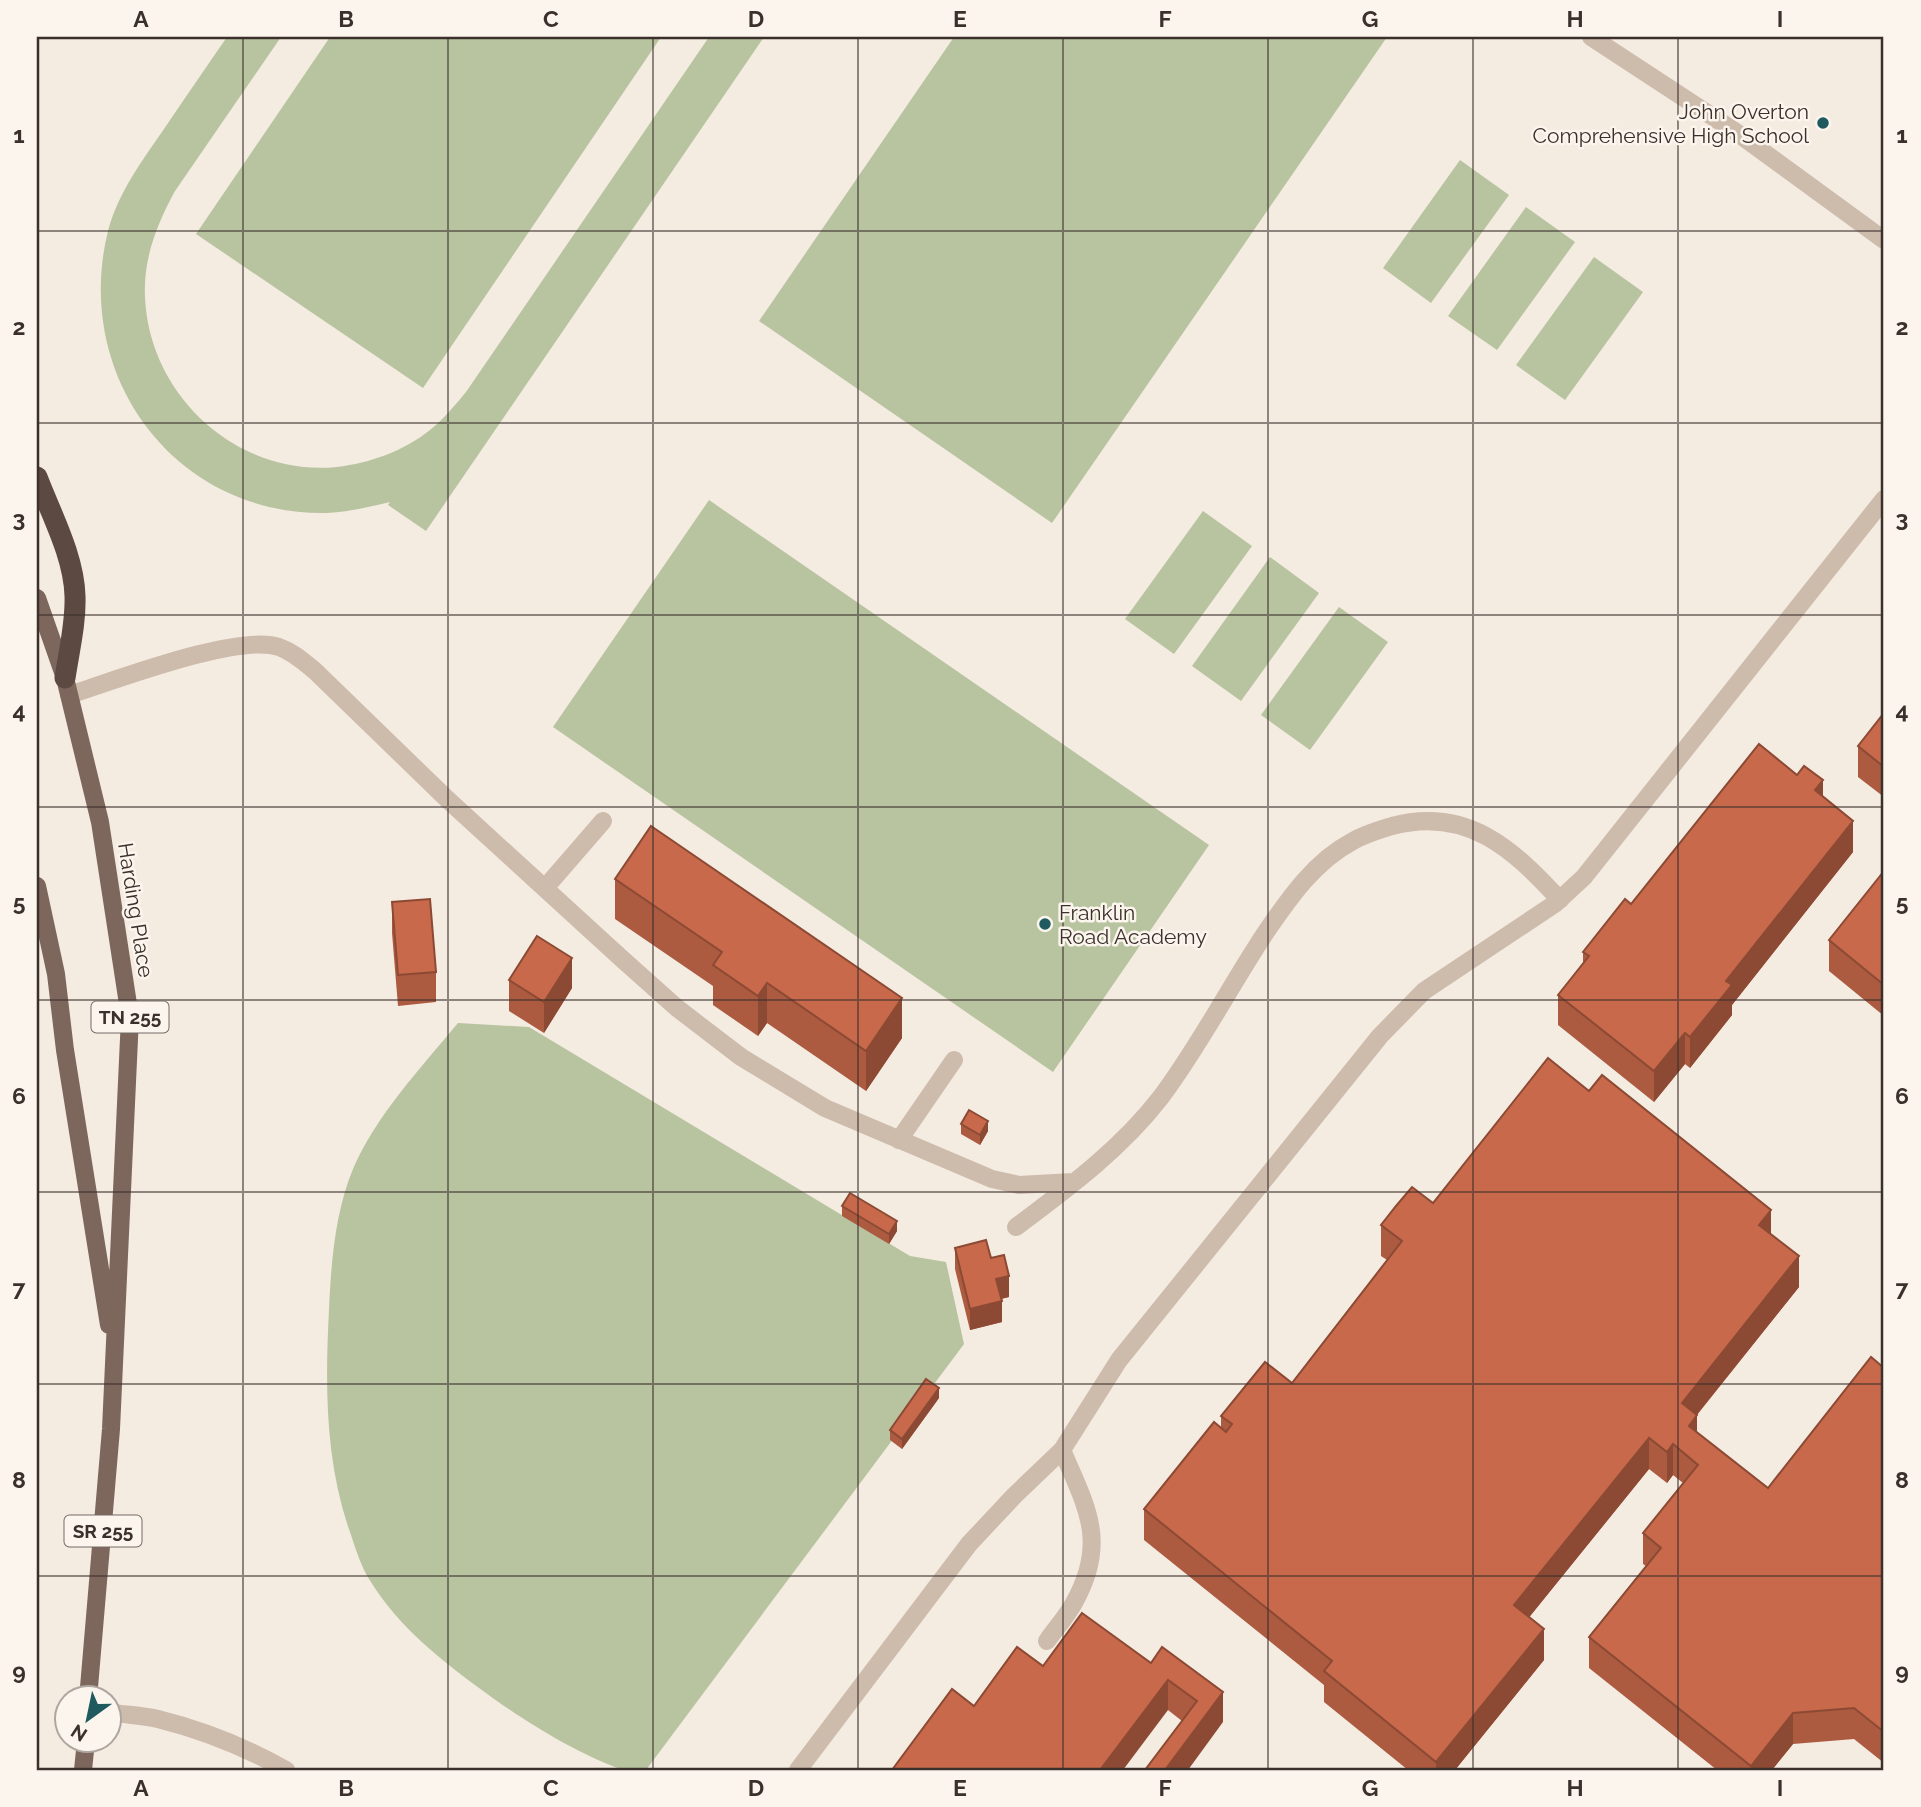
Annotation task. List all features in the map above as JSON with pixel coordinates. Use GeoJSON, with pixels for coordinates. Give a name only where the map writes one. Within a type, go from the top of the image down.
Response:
{"type":"FeatureCollection","features":[{"type":"Feature","properties":{"kind":"highway"},"geometry":{"type":"LineString","coordinates":[[37,477],[69,563],[75,595],[67,686]]}},
{"type":"Feature","properties":{"kind":"main road","name":"Harding Place"},"geometry":{"type":"LineString","coordinates":[[37,598],[67,686],[100,822],[130,1017],[114,1363],[90,1685]]}},
{"type":"Feature","properties":{"kind":"main road","name":"Harding Place"},"geometry":{"type":"LineString","coordinates":[[37,886],[56,974],[114,1363]]}},
{"type":"Feature","properties":{"kind":"lane"},"geometry":{"type":"LineString","coordinates":[[1591,37],[1736,132],[1884,240]]}},
{"type":"Feature","properties":{"kind":"lane"},"geometry":{"type":"LineString","coordinates":[[799,1770],[969,1544],[1062,1450],[1119,1360],[1380,1036],[1424,991],[1560,900],[1584,877],[1884,499]]}},
{"type":"Feature","properties":{"kind":"lane"},"geometry":{"type":"LineString","coordinates":[[67,686],[240,645],[278,646],[296,655],[315,671],[447,799],[677,1008],[741,1057],[825,1108],[1003,1183],[1019,1185],[1073,1182]]}},
{"type":"Feature","properties":{"kind":"lane"},"geometry":{"type":"LineString","coordinates":[[545,888],[603,821]]}},
{"type":"Feature","properties":{"kind":"lane"},"geometry":{"type":"LineString","coordinates":[[1016,1227],[1104,1158],[1148,1113],[1177,1074],[1287,900],[1322,863],[1352,841],[1400,824],[1436,821],[1458,823],[1470,827],[1514,854],[1560,900]]}},
{"type":"Feature","properties":{"kind":"lane"},"geometry":{"type":"LineString","coordinates":[[899,1140],[954,1060]]}},
{"type":"Feature","properties":{"kind":"lane"},"geometry":{"type":"LineString","coordinates":[[1047,1641],[1075,1603],[1089,1568],[1093,1545],[1084,1504],[1062,1450]]}},
{"type":"Feature","properties":{"kind":"lane"},"geometry":{"type":"LineString","coordinates":[[122,1714],[156,1718],[215,1737],[286,1770]]}},
{"type":"Feature","properties":{"kind":"green space"},"geometry":{"type":"Polygon","coordinates":[[[227,37],[281,37],[175,191],[162,216],[146,269],[145,297],[150,333],[163,367],[181,397],[205,423],[234,444],[266,459],[300,467],[337,467],[374,459],[398,450],[445,417],[466,392],[709,37],[764,37],[426,531],[388,505],[390,502],[327,513],[272,508],[224,491],[181,463],[147,428],[121,385],[106,337],[101,285],[112,217],[147,153],[227,37]]]}},
{"type":"Feature","properties":{"kind":"green space"},"geometry":{"type":"Polygon","coordinates":[[[330,37],[661,37],[423,388],[196,234],[330,37]]]}},
{"type":"Feature","properties":{"kind":"green space"},"geometry":{"type":"Polygon","coordinates":[[[954,37],[1387,37],[1052,523],[759,321],[954,37]]]}},
{"type":"Feature","properties":{"kind":"green space"},"geometry":{"type":"Polygon","coordinates":[[[1460,160],[1509,195],[1431,303],[1383,268],[1460,160]]]}},
{"type":"Feature","properties":{"kind":"green space"},"geometry":{"type":"Polygon","coordinates":[[[1526,207],[1575,242],[1497,350],[1448,316],[1526,207]]]}},
{"type":"Feature","properties":{"kind":"green space"},"geometry":{"type":"Polygon","coordinates":[[[1594,257],[1643,292],[1565,400],[1516,365],[1594,257]]]}},
{"type":"Feature","properties":{"kind":"green space"},"geometry":{"type":"Polygon","coordinates":[[[709,500],[1209,845],[1053,1072],[553,727],[709,500]]]}},
{"type":"Feature","properties":{"kind":"green space"},"geometry":{"type":"Polygon","coordinates":[[[1203,511],[1252,546],[1174,654],[1125,619],[1203,511]]]}},
{"type":"Feature","properties":{"kind":"green space"},"geometry":{"type":"Polygon","coordinates":[[[1270,557],[1319,593],[1241,701],[1192,666],[1270,557]]]}},
{"type":"Feature","properties":{"kind":"green space"},"geometry":{"type":"Polygon","coordinates":[[[1339,607],[1388,642],[1310,750],[1261,715],[1339,607]]]}},
{"type":"Feature","properties":{"kind":"green space"},"geometry":{"type":"Polygon","coordinates":[[[458,1023],[529,1027],[910,1256],[946,1262],[964,1344],[646,1770],[620,1769],[568,1745],[501,1704],[437,1656],[393,1613],[369,1579],[342,1508],[329,1424],[327,1367],[331,1275],[342,1203],[353,1169],[374,1129],[458,1023]]]}},
{"type":"Feature","properties":{"kind":"building"},"geometry":{"type":"Polygon","coordinates":[[[1884,713],[1884,767],[1858,746],[1884,713]]]}},
{"type":"Feature","properties":{"kind":"building"},"geometry":{"type":"Polygon","coordinates":[[[1759,744],[1797,775],[1804,766],[1823,780],[1815,790],[1853,821],[1726,981],[1732,985],[1690,1037],[1685,1033],[1654,1071],[1558,995],[1589,956],[1583,952],[1625,899],[1631,904],[1759,744]]]}},
{"type":"Feature","properties":{"kind":"building"},"geometry":{"type":"Polygon","coordinates":[[[651,826],[902,998],[866,1051],[767,983],[758,996],[713,965],[722,952],[615,879],[651,826]]]}},
{"type":"Feature","properties":{"kind":"building"},"geometry":{"type":"Polygon","coordinates":[[[1884,871],[1884,985],[1829,940],[1884,871]]]}},
{"type":"Feature","properties":{"kind":"building"},"geometry":{"type":"Polygon","coordinates":[[[430,899],[436,972],[398,975],[392,902],[430,899]]]}},
{"type":"Feature","properties":{"kind":"building"},"geometry":{"type":"Polygon","coordinates":[[[537,936],[572,958],[544,1002],[509,980],[537,936]]]}},
{"type":"Feature","properties":{"kind":"building"},"geometry":{"type":"Polygon","coordinates":[[[1548,1058],[1589,1091],[1602,1075],[1771,1210],[1759,1225],[1799,1256],[1682,1403],[1697,1415],[1689,1426],[1768,1488],[1871,1357],[1884,1368],[1884,1732],[1854,1708],[1793,1713],[1751,1766],[1589,1637],[1661,1548],[1643,1533],[1698,1465],[1673,1444],[1667,1452],[1649,1438],[1514,1605],[1544,1629],[1436,1762],[1324,1671],[1332,1661],[1144,1509],[1214,1422],[1226,1432],[1232,1424],[1221,1416],[1265,1362],[1292,1383],[1402,1241],[1381,1225],[1412,1187],[1433,1203],[1548,1058]]]}},
{"type":"Feature","properties":{"kind":"building"},"geometry":{"type":"Polygon","coordinates":[[[969,1110],[988,1121],[980,1135],[961,1124],[969,1110]]]}},
{"type":"Feature","properties":{"kind":"building"},"geometry":{"type":"Polygon","coordinates":[[[850,1193],[897,1221],[889,1234],[842,1206],[850,1193]]]}},
{"type":"Feature","properties":{"kind":"building"},"geometry":{"type":"Polygon","coordinates":[[[986,1240],[991,1258],[1004,1255],[1009,1276],[996,1279],[1002,1301],[970,1309],[955,1248],[986,1240]]]}},
{"type":"Feature","properties":{"kind":"building"},"geometry":{"type":"Polygon","coordinates":[[[926,1379],[939,1388],[902,1439],[890,1430],[926,1379]]]}},
{"type":"Feature","properties":{"kind":"building"},"geometry":{"type":"Polygon","coordinates":[[[1082,1613],[1151,1663],[1162,1647],[1223,1692],[1165,1770],[1145,1770],[1197,1701],[1168,1680],[1100,1770],[892,1770],[952,1689],[974,1706],[1017,1647],[1043,1666],[1082,1613]]]}},
{"type":"Feature","properties":{"kind":"place","name":"John Overton Comprehensive High School"},"geometry":{"type":"Point","coordinates":[1823,123]}},
{"type":"Feature","properties":{"kind":"place","name":"Franklin Road Academy"},"geometry":{"type":"Point","coordinates":[1045,924]}}]}
